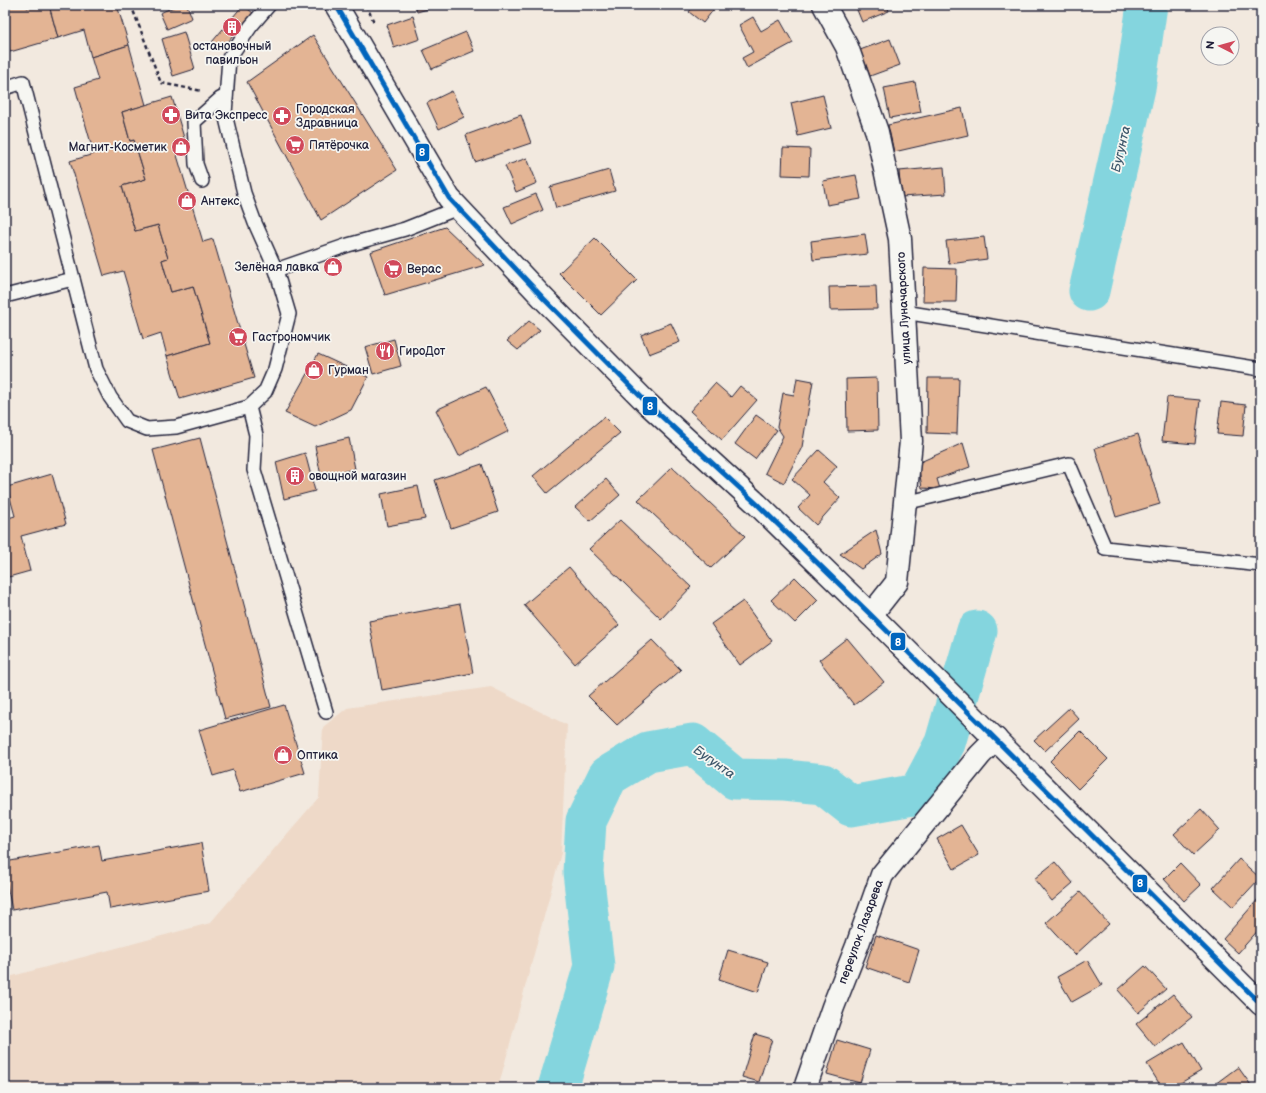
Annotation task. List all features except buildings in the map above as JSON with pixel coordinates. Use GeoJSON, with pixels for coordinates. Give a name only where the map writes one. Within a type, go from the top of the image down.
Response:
{"type":"FeatureCollection","features":[{"type":"Feature","properties":{"kind":"street"},"geometry":{"type":"LineString","coordinates":[[336,5],[449,198],[458,208],[544,299],[644,399],[757,504],[871,615],[1261,1004]]}},
{"type":"Feature","properties":{"kind":"street","name":"улица Луначарского"},"geometry":{"type":"LineString","coordinates":[[824,5],[847,47],[877,132],[900,239],[911,441],[897,582],[871,615]]}},
{"type":"Feature","properties":{"kind":"street","name":"переулок Лазарева"},"geometry":{"type":"LineString","coordinates":[[805,1088],[833,1007],[858,946],[882,875],[995,738]]}},
{"type":"Feature","properties":{"kind":"lane"},"geometry":{"type":"LineString","coordinates":[[5,88],[23,82],[96,369],[110,396],[127,421],[148,429],[176,427],[249,407],[265,392],[275,369],[289,314],[276,270],[255,223],[244,193],[225,114],[229,58],[250,26],[269,5]]}},
{"type":"Feature","properties":{"kind":"lane"},"geometry":{"type":"LineString","coordinates":[[202,182],[196,164],[194,122],[226,96]]}},
{"type":"Feature","properties":{"kind":"lane"},"geometry":{"type":"LineString","coordinates":[[276,270],[405,229],[458,208]]}},
{"type":"Feature","properties":{"kind":"lane"},"geometry":{"type":"LineString","coordinates":[[5,296],[73,278]]}},
{"type":"Feature","properties":{"kind":"lane"},"geometry":{"type":"LineString","coordinates":[[904,312],[1261,369]]}},
{"type":"Feature","properties":{"kind":"lane"},"geometry":{"type":"LineString","coordinates":[[249,407],[256,435],[254,470],[326,712]]}},
{"type":"Feature","properties":{"kind":"lane"},"geometry":{"type":"LineString","coordinates":[[905,503],[1069,464],[1105,548],[1261,565]]}},
{"type":"Feature","properties":{"kind":"path"},"geometry":{"type":"LineString","coordinates":[[130,5],[161,82],[226,96]]}},
{"type":"Feature","properties":{"kind":"path"},"geometry":{"type":"LineString","coordinates":[[366,5],[376,26]]}},
{"type":"Feature","properties":{"kind":"shaded area"},"geometry":{"type":"Polygon","coordinates":[[[491,687],[567,725],[561,853],[497,1088],[5,1088],[5,978],[210,923],[319,797],[323,727],[347,708],[491,687]]]}},
{"type":"Feature","properties":{"kind":"waterway","name":"Бугунта"},"geometry":{"type":"LineString","coordinates":[[1089,291],[1135,88],[1147,5]]}},
{"type":"Feature","properties":{"kind":"waterway","name":"Бугунта"},"geometry":{"type":"LineString","coordinates":[[558,1088],[594,966],[583,872],[586,821],[608,776],[648,752],[693,744],[735,779],[785,780],[823,784],[851,806],[918,794],[945,743],[977,631]]}},
{"type":"Feature","properties":{"kind":"transit line","name":"8"},"geometry":{"type":"LineString","coordinates":[[336,5],[449,198],[544,299],[649,405],[757,504],[871,615],[1261,1004]]}},
{"type":"Feature","properties":{"kind":"place","name":"остановочный павильон"},"geometry":{"type":"Point","coordinates":[232,27]}},
{"type":"Feature","properties":{"kind":"place","name":"Вита Экспресс"},"geometry":{"type":"Point","coordinates":[171,115]}},
{"type":"Feature","properties":{"kind":"place","name":"Городская Здравница"},"geometry":{"type":"Point","coordinates":[282,116]}},
{"type":"Feature","properties":{"kind":"place","name":"Пятёрочка"},"geometry":{"type":"Point","coordinates":[295,145]}},
{"type":"Feature","properties":{"kind":"place","name":"Магнит-Косметик"},"geometry":{"type":"Point","coordinates":[181,147]}},
{"type":"Feature","properties":{"kind":"place","name":"Антекс"},"geometry":{"type":"Point","coordinates":[187,201]}},
{"type":"Feature","properties":{"kind":"place","name":"Зелёная лавка"},"geometry":{"type":"Point","coordinates":[333,267]}},
{"type":"Feature","properties":{"kind":"place","name":"Верас"},"geometry":{"type":"Point","coordinates":[393,269]}},
{"type":"Feature","properties":{"kind":"place","name":"Гастрономчик"},"geometry":{"type":"Point","coordinates":[238,337]}},
{"type":"Feature","properties":{"kind":"place","name":"ГироДот"},"geometry":{"type":"Point","coordinates":[385,351]}},
{"type":"Feature","properties":{"kind":"place","name":"Гурман"},"geometry":{"type":"Point","coordinates":[314,370]}},
{"type":"Feature","properties":{"kind":"place","name":"овощной магазин"},"geometry":{"type":"Point","coordinates":[295,476]}},
{"type":"Feature","properties":{"kind":"place","name":"Оптика"},"geometry":{"type":"Point","coordinates":[283,755]}}]}
